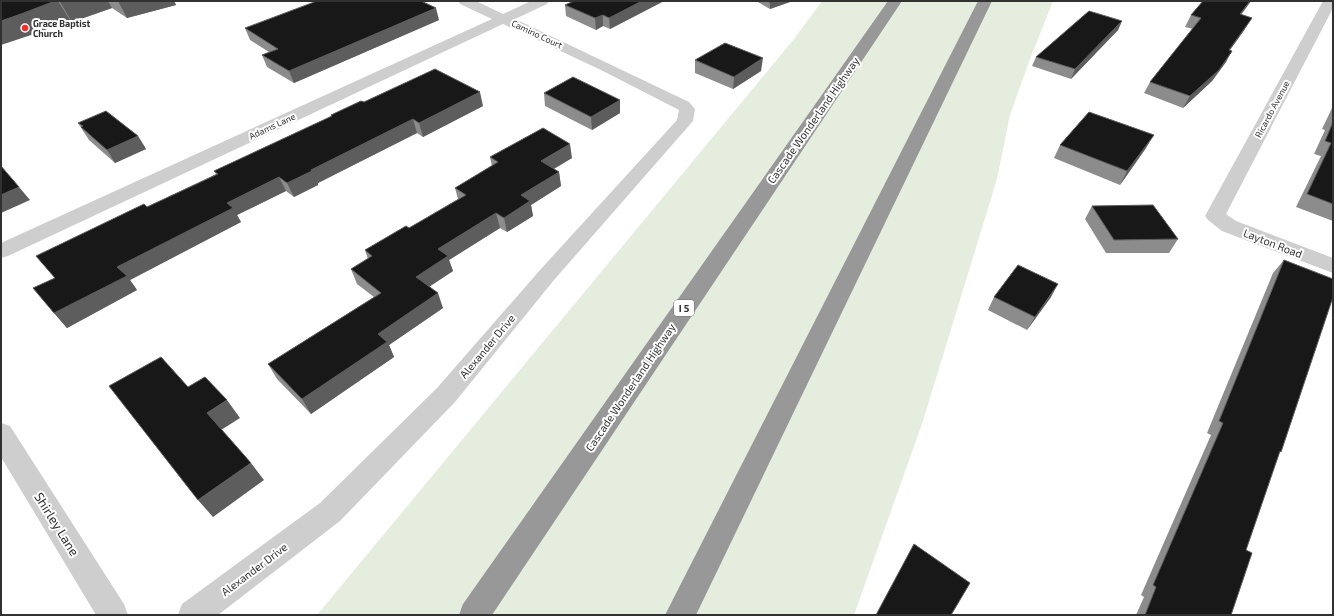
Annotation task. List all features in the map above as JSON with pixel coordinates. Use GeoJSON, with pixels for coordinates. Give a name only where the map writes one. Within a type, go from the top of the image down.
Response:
{"type":"FeatureCollection","features":[{"type":"Feature","properties":{"kind":"highway","name":"Cascade Wonderland Highway"},"geometry":{"type":"LineString","coordinates":[[474,615],[895,1]]}},
{"type":"Feature","properties":{"kind":"highway"},"geometry":{"type":"LineString","coordinates":[[680,615],[984,1]]}},
{"type":"Feature","properties":{"kind":"street","name":"Camino Court"},"geometry":{"type":"LineString","coordinates":[[465,1],[608,68]]}},
{"type":"Feature","properties":{"kind":"street","name":"Adams Lane"},"geometry":{"type":"LineString","coordinates":[[1,251],[542,1]]}},
{"type":"Feature","properties":{"kind":"street","name":"Ricardo Avenue"},"geometry":{"type":"LineString","coordinates":[[1215,216],[1330,3]]}},
{"type":"Feature","properties":{"kind":"street","name":"Alexander Drive"},"geometry":{"type":"LineString","coordinates":[[193,615],[335,507],[446,395],[547,275],[685,121],[687,109],[683,104],[608,68]]}},
{"type":"Feature","properties":{"kind":"street","name":"Layton Road"},"geometry":{"type":"LineString","coordinates":[[1215,216],[1229,226],[1333,266]]}},
{"type":"Feature","properties":{"kind":"street","name":"Shirley Lane"},"geometry":{"type":"LineString","coordinates":[[1,434],[113,615]]}},
{"type":"Feature","properties":{"kind":"green space"},"geometry":{"type":"Polygon","coordinates":[[[822,1],[1053,1],[1010,115],[997,179],[922,424],[854,615],[317,615],[794,39],[822,1]]]}},
{"type":"Feature","properties":{"kind":"building"},"geometry":{"type":"Polygon","coordinates":[[[1,1],[55,1],[1,21],[1,1]]]}},
{"type":"Feature","properties":{"kind":"building"},"geometry":{"type":"Polygon","coordinates":[[[317,1],[421,1],[436,8],[289,71],[262,55],[278,49],[245,28],[317,1]]]}},
{"type":"Feature","properties":{"kind":"building"},"geometry":{"type":"Polygon","coordinates":[[[574,1],[642,1],[609,18],[603,15],[595,18],[565,5],[574,1]]]}},
{"type":"Feature","properties":{"kind":"building"},"geometry":{"type":"Polygon","coordinates":[[[1203,1],[1250,1],[1240,14],[1252,18],[1229,50],[1232,51],[1219,70],[1190,96],[1150,82],[1201,18],[1191,15],[1203,1]]]}},
{"type":"Feature","properties":{"kind":"building"},"geometry":{"type":"Polygon","coordinates":[[[1089,11],[1122,21],[1075,69],[1036,57],[1089,11]]]}},
{"type":"Feature","properties":{"kind":"building"},"geometry":{"type":"Polygon","coordinates":[[[725,43],[763,58],[734,77],[695,60],[725,43]]]}},
{"type":"Feature","properties":{"kind":"building"},"geometry":{"type":"Polygon","coordinates":[[[435,69],[480,92],[419,123],[413,119],[287,183],[279,177],[227,203],[233,208],[117,267],[127,276],[54,313],[33,288],[55,278],[36,256],[144,204],[147,207],[218,174],[214,171],[361,101],[364,102],[435,69]]]}},
{"type":"Feature","properties":{"kind":"building"},"geometry":{"type":"Polygon","coordinates":[[[573,77],[620,100],[591,117],[544,93],[573,77]]]}},
{"type":"Feature","properties":{"kind":"building"},"geometry":{"type":"Polygon","coordinates":[[[106,111],[138,136],[107,150],[81,127],[83,126],[78,123],[106,111]]]}},
{"type":"Feature","properties":{"kind":"building"},"geometry":{"type":"Polygon","coordinates":[[[1089,112],[1154,135],[1127,171],[1060,145],[1089,112]]]}},
{"type":"Feature","properties":{"kind":"building"},"geometry":{"type":"Polygon","coordinates":[[[1333,122],[1333,204],[1307,194],[1331,143],[1325,141],[1333,122]]]}},
{"type":"Feature","properties":{"kind":"building"},"geometry":{"type":"Polygon","coordinates":[[[543,128],[570,144],[541,161],[559,172],[521,195],[530,201],[504,218],[496,213],[438,249],[448,256],[416,277],[438,293],[378,334],[387,342],[302,399],[268,364],[381,293],[351,269],[372,256],[365,250],[406,226],[409,228],[466,195],[455,188],[498,162],[490,157],[543,128]]]}},
{"type":"Feature","properties":{"kind":"building"},"geometry":{"type":"Polygon","coordinates":[[[1,166],[19,187],[1,195],[1,166]]]}},
{"type":"Feature","properties":{"kind":"building"},"geometry":{"type":"Polygon","coordinates":[[[1153,205],[1178,239],[1114,240],[1092,206],[1153,205]]]}},
{"type":"Feature","properties":{"kind":"building"},"geometry":{"type":"Polygon","coordinates":[[[1284,260],[1333,279],[1333,297],[1281,452],[1280,451],[1246,550],[1252,553],[1231,615],[1145,615],[1156,587],[1153,585],[1223,423],[1219,421],[1284,260]]]}},
{"type":"Feature","properties":{"kind":"building"},"geometry":{"type":"Polygon","coordinates":[[[1018,265],[1058,284],[1035,317],[994,297],[1018,265]]]}},
{"type":"Feature","properties":{"kind":"building"},"geometry":{"type":"Polygon","coordinates":[[[161,357],[188,387],[205,377],[227,400],[207,413],[251,463],[198,500],[109,386],[161,357]]]}},
{"type":"Feature","properties":{"kind":"building"},"geometry":{"type":"Polygon","coordinates":[[[914,544],[970,583],[951,615],[876,615],[914,544]]]}},
{"type":"Feature","properties":{"kind":"place","name":"Grace Baptist Church"},"geometry":{"type":"Point","coordinates":[25,28]}}]}
